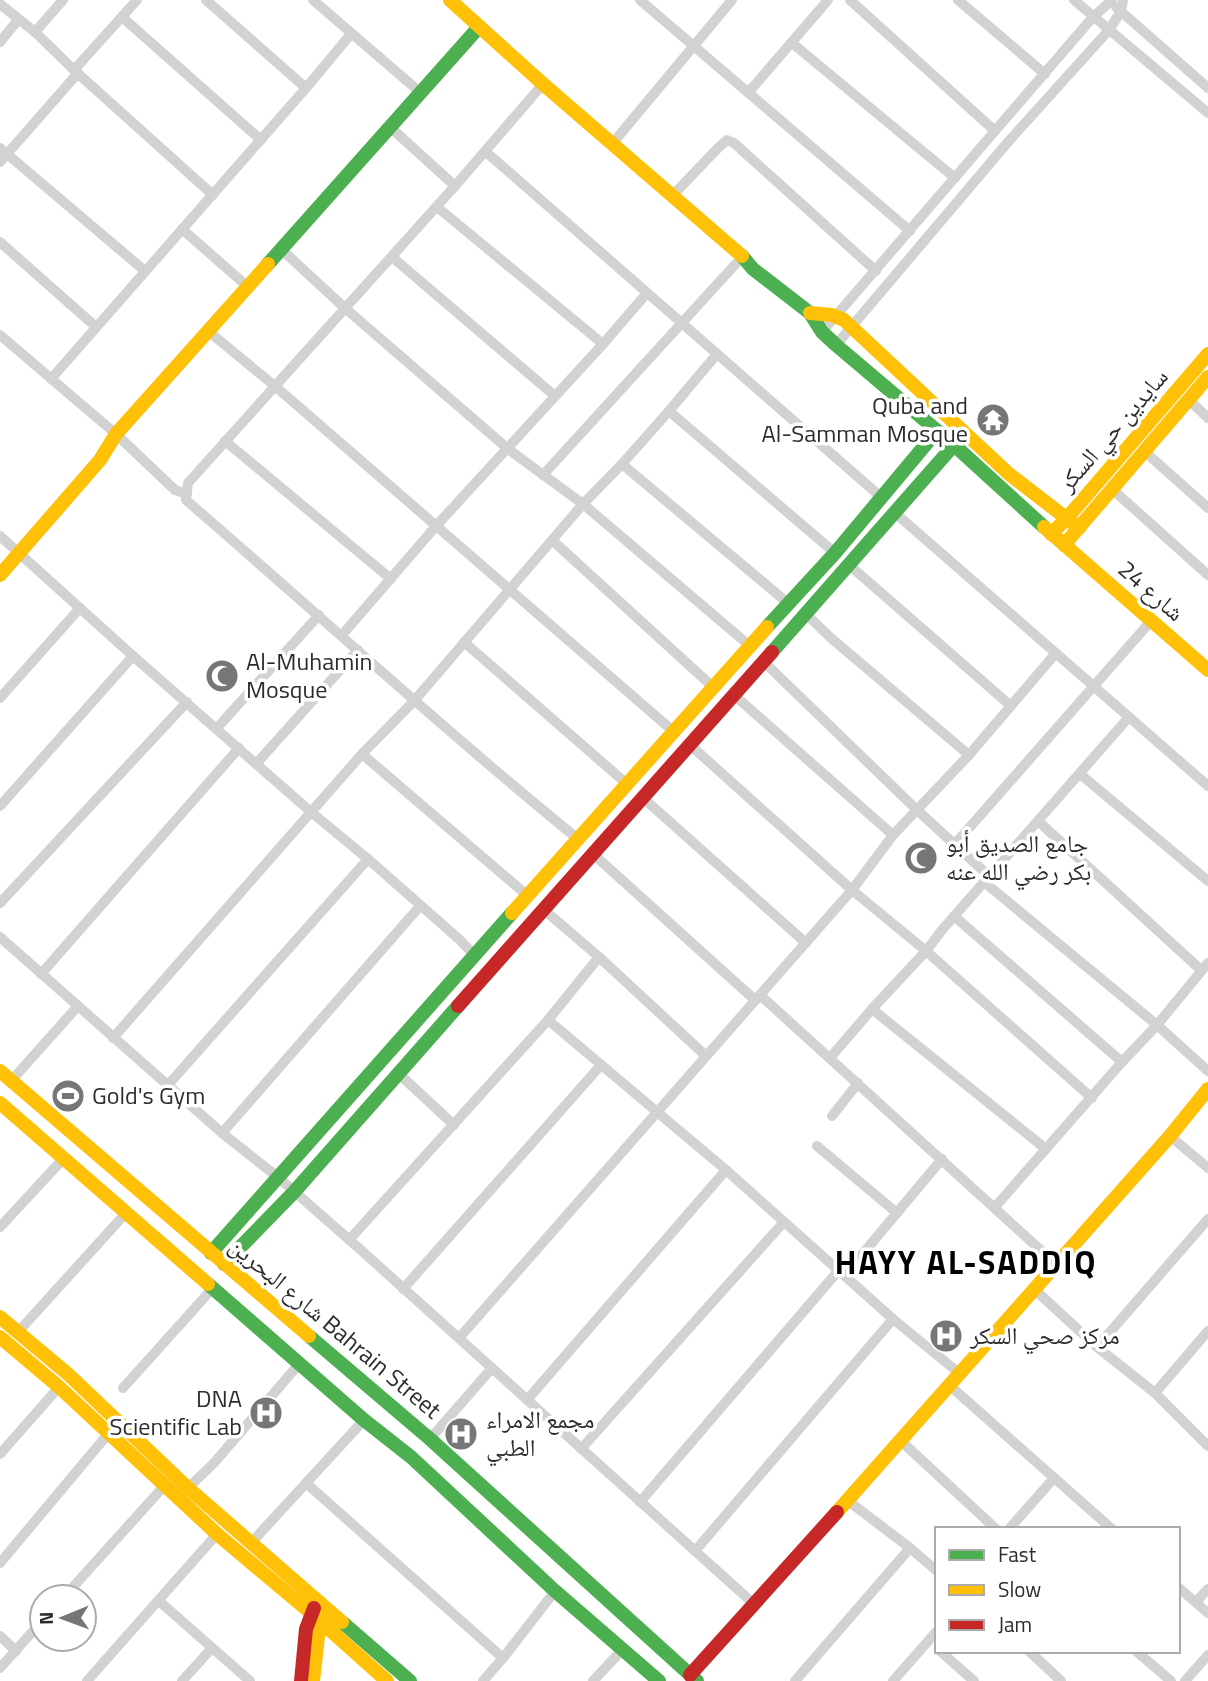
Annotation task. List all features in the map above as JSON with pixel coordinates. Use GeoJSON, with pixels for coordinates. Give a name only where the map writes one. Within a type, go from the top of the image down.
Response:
{"type":"FeatureCollection","features":[{"type":"Feature","properties":{"kind":"street"},"geometry":{"type":"LineString","coordinates":[[35,32],[63,0]]}},
{"type":"Feature","properties":{"kind":"street"},"geometry":{"type":"LineString","coordinates":[[137,0],[2,155],[145,271]]}},
{"type":"Feature","properties":{"kind":"street"},"geometry":{"type":"LineString","coordinates":[[206,0],[306,88]]}},
{"type":"Feature","properties":{"kind":"street"},"geometry":{"type":"LineString","coordinates":[[313,0],[421,93]]}},
{"type":"Feature","properties":{"kind":"street"},"geometry":{"type":"LineString","coordinates":[[450,0],[542,84],[743,256],[753,269],[810,313],[837,316],[851,326],[1009,474],[1079,528]]}},
{"type":"Feature","properties":{"kind":"street"},"geometry":{"type":"LineString","coordinates":[[640,0],[910,231]]}},
{"type":"Feature","properties":{"kind":"street"},"geometry":{"type":"LineString","coordinates":[[612,144],[732,0]]}},
{"type":"Feature","properties":{"kind":"street"},"geometry":{"type":"LineString","coordinates":[[748,93],[828,0]]}},
{"type":"Feature","properties":{"kind":"street"},"geometry":{"type":"LineString","coordinates":[[850,0],[995,131]]}},
{"type":"Feature","properties":{"kind":"street"},"geometry":{"type":"LineString","coordinates":[[958,0],[1045,74]]}},
{"type":"Feature","properties":{"kind":"street"},"geometry":{"type":"LineString","coordinates":[[1074,0],[1208,113]]}},
{"type":"Feature","properties":{"kind":"street"},"geometry":{"type":"LineString","coordinates":[[822,332],[1093,17],[1110,1],[1122,6],[1208,88]]}},
{"type":"Feature","properties":{"kind":"street"},"geometry":{"type":"LineString","coordinates":[[0,4],[35,32],[213,195]]}},
{"type":"Feature","properties":{"kind":"street"},"geometry":{"type":"LineString","coordinates":[[836,345],[1008,142],[1109,30],[1122,6]]}},
{"type":"Feature","properties":{"kind":"street"},"geometry":{"type":"LineString","coordinates":[[122,17],[261,140]]}},
{"type":"Feature","properties":{"kind":"street"},"geometry":{"type":"LineString","coordinates":[[0,41],[18,20]]}},
{"type":"Feature","properties":{"kind":"street"},"geometry":{"type":"LineString","coordinates":[[0,576],[100,460],[117,435],[479,27]]}},
{"type":"Feature","properties":{"kind":"street"},"geometry":{"type":"LineString","coordinates":[[51,379],[351,34]]}},
{"type":"Feature","properties":{"kind":"street"},"geometry":{"type":"LineString","coordinates":[[792,43],[955,178]]}},
{"type":"Feature","properties":{"kind":"street"},"geometry":{"type":"LineString","coordinates":[[542,84],[486,152],[188,483],[186,500],[414,701],[578,839]]}},
{"type":"Feature","properties":{"kind":"street"},"geometry":{"type":"LineString","coordinates":[[389,126],[455,186]]}},
{"type":"Feature","properties":{"kind":"street"},"geometry":{"type":"LineString","coordinates":[[673,196],[727,140],[734,143],[876,271]]}},
{"type":"Feature","properties":{"kind":"street"},"geometry":{"type":"LineString","coordinates":[[486,152],[881,497]]}},
{"type":"Feature","properties":{"kind":"street"},"geometry":{"type":"LineString","coordinates":[[437,207],[603,344]]}},
{"type":"Feature","properties":{"kind":"street"},"geometry":{"type":"LineString","coordinates":[[182,229],[248,287]]}},
{"type":"Feature","properties":{"kind":"street"},"geometry":{"type":"LineString","coordinates":[[0,242],[96,327]]}},
{"type":"Feature","properties":{"kind":"street"},"geometry":{"type":"LineString","coordinates":[[281,249],[508,449],[583,504],[750,646]]}},
{"type":"Feature","properties":{"kind":"street"},"geometry":{"type":"LineString","coordinates":[[543,475],[743,256]]}},
{"type":"Feature","properties":{"kind":"street"},"geometry":{"type":"LineString","coordinates":[[392,257],[555,396]]}},
{"type":"Feature","properties":{"kind":"street"},"geometry":{"type":"LineString","coordinates":[[342,635],[436,526],[603,344],[646,293]]}},
{"type":"Feature","properties":{"kind":"street","name":"شارع 24"},"geometry":{"type":"LineString","coordinates":[[810,313],[822,332],[836,345],[954,445],[1051,534],[1208,670]]}},
{"type":"Feature","properties":{"kind":"street"},"geometry":{"type":"LineString","coordinates":[[208,331],[673,731]]}},
{"type":"Feature","properties":{"kind":"street"},"geometry":{"type":"LineString","coordinates":[[1,338],[117,435],[175,490],[187,494]]}},
{"type":"Feature","properties":{"kind":"street"},"geometry":{"type":"LineString","coordinates":[[113,1038],[362,754],[414,701],[583,504],[622,464],[717,354]]}},
{"type":"Feature","properties":{"kind":"street","name":"سايدين حي السكر"},"geometry":{"type":"LineString","coordinates":[[1051,534],[1208,354]]}},
{"type":"Feature","properties":{"kind":"street","name":"سايدين حي السكر"},"geometry":{"type":"LineString","coordinates":[[1064,545],[1208,377]]}},
{"type":"Feature","properties":{"kind":"street"},"geometry":{"type":"LineString","coordinates":[[1189,400],[1208,418]]}},
{"type":"Feature","properties":{"kind":"street"},"geometry":{"type":"LineString","coordinates":[[669,411],[835,553]]}},
{"type":"Feature","properties":{"kind":"street"},"geometry":{"type":"LineString","coordinates":[[211,1253],[673,731],[835,553],[937,431]]}},
{"type":"Feature","properties":{"kind":"street"},"geometry":{"type":"LineString","coordinates":[[225,441],[391,579]]}},
{"type":"Feature","properties":{"kind":"street"},"geometry":{"type":"LineString","coordinates":[[224,1264],[293,1192],[954,445]]}},
{"type":"Feature","properties":{"kind":"street"},"geometry":{"type":"LineString","coordinates":[[1143,451],[1208,508]]}},
{"type":"Feature","properties":{"kind":"street"},"geometry":{"type":"LineString","coordinates":[[917,453],[934,467]]}},
{"type":"Feature","properties":{"kind":"street"},"geometry":{"type":"LineString","coordinates":[[622,464],[789,604]]}},
{"type":"Feature","properties":{"kind":"street"},"geometry":{"type":"LineString","coordinates":[[1112,489],[1208,575]]}},
{"type":"Feature","properties":{"kind":"street"},"geometry":{"type":"LineString","coordinates":[[894,512],[1208,786]]}},
{"type":"Feature","properties":{"kind":"street"},"geometry":{"type":"LineString","coordinates":[[0,536],[475,956]]}},
{"type":"Feature","properties":{"kind":"street"},"geometry":{"type":"LineString","coordinates":[[552,540],[713,687]]}},
{"type":"Feature","properties":{"kind":"street"},"geometry":{"type":"LineString","coordinates":[[848,564],[1011,706]]}},
{"type":"Feature","properties":{"kind":"street"},"geometry":{"type":"LineString","coordinates":[[0,698],[80,608]]}},
{"type":"Feature","properties":{"kind":"street"},"geometry":{"type":"LineString","coordinates":[[805,613],[831,639],[969,755]]}},
{"type":"Feature","properties":{"kind":"street"},"geometry":{"type":"LineString","coordinates":[[217,728],[319,615]]}},
{"type":"Feature","properties":{"kind":"street"},"geometry":{"type":"LineString","coordinates":[[955,844],[1151,621]]}},
{"type":"Feature","properties":{"kind":"street"},"geometry":{"type":"LineString","coordinates":[[464,642],[627,784]]}},
{"type":"Feature","properties":{"kind":"street"},"geometry":{"type":"LineString","coordinates":[[256,764],[358,650]]}},
{"type":"Feature","properties":{"kind":"street"},"geometry":{"type":"LineString","coordinates":[[459,1338],[852,890],[893,835],[969,755],[1056,653]]}},
{"type":"Feature","properties":{"kind":"street"},"geometry":{"type":"LineString","coordinates":[[0,806],[133,656]]}},
{"type":"Feature","properties":{"kind":"street"},"geometry":{"type":"LineString","coordinates":[[763,661],[955,844],[987,879],[1208,1071]]}},
{"type":"Feature","properties":{"kind":"street"},"geometry":{"type":"LineString","coordinates":[[733,694],[893,835]]}},
{"type":"Feature","properties":{"kind":"street"},"geometry":{"type":"LineString","coordinates":[[0,903],[187,702]]}},
{"type":"Feature","properties":{"kind":"street"},"geometry":{"type":"LineString","coordinates":[[692,710],[706,724]]}},
{"type":"Feature","properties":{"kind":"street"},"geometry":{"type":"LineString","coordinates":[[830,1058],[1129,717]]}},
{"type":"Feature","properties":{"kind":"street"},"geometry":{"type":"LineString","coordinates":[[689,744],[852,890],[926,951],[1092,1098]]}},
{"type":"Feature","properties":{"kind":"street"},"geometry":{"type":"LineString","coordinates":[[41,974],[239,748]]}},
{"type":"Feature","properties":{"kind":"street"},"geometry":{"type":"LineString","coordinates":[[362,754],[528,896]]}},
{"type":"Feature","properties":{"kind":"street"},"geometry":{"type":"LineString","coordinates":[[1080,774],[1208,881]]}},
{"type":"Feature","properties":{"kind":"street"},"geometry":{"type":"LineString","coordinates":[[642,797],[806,943]]}},
{"type":"Feature","properties":{"kind":"street"},"geometry":{"type":"LineString","coordinates":[[995,1207],[1157,1025],[1205,966],[1038,821]]}},
{"type":"Feature","properties":{"kind":"street"},"geometry":{"type":"LineString","coordinates":[[593,853],[830,1058],[1056,1264]]}},
{"type":"Feature","properties":{"kind":"street"},"geometry":{"type":"LineString","coordinates":[[168,1085],[368,859]]}},
{"type":"Feature","properties":{"kind":"street"},"geometry":{"type":"LineString","coordinates":[[222,1133],[420,906]]}},
{"type":"Feature","properties":{"kind":"street"},"geometry":{"type":"LineString","coordinates":[[543,909],[706,1056]]}},
{"type":"Feature","properties":{"kind":"street"},"geometry":{"type":"LineString","coordinates":[[954,916],[1122,1062]]}},
{"type":"Feature","properties":{"kind":"street"},"geometry":{"type":"LineString","coordinates":[[0,937],[222,1133],[279,1178],[754,1604]]}},
{"type":"Feature","properties":{"kind":"street"},"geometry":{"type":"LineString","coordinates":[[349,1240],[548,1020],[599,957]]}},
{"type":"Feature","properties":{"kind":"street"},"geometry":{"type":"LineString","coordinates":[[6,1076],[78,1006]]}},
{"type":"Feature","properties":{"kind":"street"},"geometry":{"type":"LineString","coordinates":[[872,1009],[1046,1149]]}},
{"type":"Feature","properties":{"kind":"street"},"geometry":{"type":"LineString","coordinates":[[548,1020],[726,1170],[893,1319],[959,1373]]}},
{"type":"Feature","properties":{"kind":"street"},"geometry":{"type":"LineString","coordinates":[[404,1289],[601,1065]]}},
{"type":"Feature","properties":{"kind":"street"},"geometry":{"type":"LineString","coordinates":[[398,1073],[454,1125]]}},
{"type":"Feature","properties":{"kind":"street","name":"شارع البحرين Bahrain Street"},"geometry":{"type":"LineString","coordinates":[[6,1076],[430,1439],[694,1678]]}},
{"type":"Feature","properties":{"kind":"street"},"geometry":{"type":"LineString","coordinates":[[832,1116],[858,1083]]}},
{"type":"Feature","properties":{"kind":"street"},"geometry":{"type":"LineString","coordinates":[[694,1678],[754,1604],[1170,1136],[1208,1089]]}},
{"type":"Feature","properties":{"kind":"street","name":"شارع البحرين Bahrain Street"},"geometry":{"type":"LineString","coordinates":[[0,1104],[364,1420],[411,1457],[555,1591],[659,1681]]}},
{"type":"Feature","properties":{"kind":"street"},"geometry":{"type":"LineString","coordinates":[[1170,1136],[1208,1168]]}},
{"type":"Feature","properties":{"kind":"street"},"geometry":{"type":"LineString","coordinates":[[817,1146],[897,1213]]}},
{"type":"Feature","properties":{"kind":"street"},"geometry":{"type":"LineString","coordinates":[[0,1227],[63,1159]]}},
{"type":"Feature","properties":{"kind":"street"},"geometry":{"type":"LineString","coordinates":[[640,1502],[942,1159]]}},
{"type":"Feature","properties":{"kind":"street"},"geometry":{"type":"LineString","coordinates":[[527,1400],[726,1170]]}},
{"type":"Feature","properties":{"kind":"street"},"geometry":{"type":"LineString","coordinates":[[18,1332],[125,1214]]}},
{"type":"Feature","properties":{"kind":"street"},"geometry":{"type":"LineString","coordinates":[[1097,1347],[1208,1219]]}},
{"type":"Feature","properties":{"kind":"street"},"geometry":{"type":"LineString","coordinates":[[581,1449],[783,1223]]}},
{"type":"Feature","properties":{"kind":"street"},"geometry":{"type":"LineString","coordinates":[[123,1388],[212,1289]]}},
{"type":"Feature","properties":{"kind":"street"},"geometry":{"type":"LineString","coordinates":[[1034,1289],[1097,1347],[1154,1393],[1207,1443]]}},
{"type":"Feature","properties":{"kind":"street"},"geometry":{"type":"LineString","coordinates":[[0,1317],[69,1376],[142,1455],[165,1485],[217,1534],[410,1681]]}},
{"type":"Feature","properties":{"kind":"street"},"geometry":{"type":"LineString","coordinates":[[695,1551],[893,1319]]}},
{"type":"Feature","properties":{"kind":"street"},"geometry":{"type":"LineString","coordinates":[[1154,1393],[1208,1331]]}},
{"type":"Feature","properties":{"kind":"street"},"geometry":{"type":"LineString","coordinates":[[1,1340],[59,1387],[108,1434],[170,1470],[251,1543],[387,1681]]}},
{"type":"Feature","properties":{"kind":"street"},"geometry":{"type":"LineString","coordinates":[[188,1488],[214,1463],[299,1364]]}},
{"type":"Feature","properties":{"kind":"street"},"geometry":{"type":"LineString","coordinates":[[430,1439],[492,1368]]}},
{"type":"Feature","properties":{"kind":"street"},"geometry":{"type":"LineString","coordinates":[[949,1385],[1108,1527]]}},
{"type":"Feature","properties":{"kind":"street"},"geometry":{"type":"LineString","coordinates":[[0,1454],[59,1387]]}},
{"type":"Feature","properties":{"kind":"street"},"geometry":{"type":"LineString","coordinates":[[251,1543],[364,1420]]}},
{"type":"Feature","properties":{"kind":"street"},"geometry":{"type":"LineString","coordinates":[[0,1563],[108,1434]]}},
{"type":"Feature","properties":{"kind":"street"},"geometry":{"type":"LineString","coordinates":[[901,1440],[994,1527]]}},
{"type":"Feature","properties":{"kind":"street"},"geometry":{"type":"LineString","coordinates":[[1011,1527],[1054,1478]]}},
{"type":"Feature","properties":{"kind":"street"},"geometry":{"type":"LineString","coordinates":[[306,1483],[503,1658]]}},
{"type":"Feature","properties":{"kind":"street"},"geometry":{"type":"LineString","coordinates":[[77,1583],[165,1485]]}},
{"type":"Feature","properties":{"kind":"street"},"geometry":{"type":"LineString","coordinates":[[464,1506],[481,1485]]}},
{"type":"Feature","properties":{"kind":"street"},"geometry":{"type":"LineString","coordinates":[[847,1500],[935,1569]]}},
{"type":"Feature","properties":{"kind":"street"},"geometry":{"type":"LineString","coordinates":[[87,1681],[217,1534]]}},
{"type":"Feature","properties":{"kind":"street"},"geometry":{"type":"LineString","coordinates":[[795,1681],[910,1548]]}},
{"type":"Feature","properties":{"kind":"street"},"geometry":{"type":"LineString","coordinates":[[1180,1589],[1208,1614]]}},
{"type":"Feature","properties":{"kind":"street"},"geometry":{"type":"LineString","coordinates":[[1196,1602],[1208,1589]]}},
{"type":"Feature","properties":{"kind":"street"},"geometry":{"type":"LineString","coordinates":[[483,1681],[555,1591]]}},
{"type":"Feature","properties":{"kind":"street"},"geometry":{"type":"LineString","coordinates":[[159,1601],[212,1648],[236,1676],[250,1681]]}},
{"type":"Feature","properties":{"kind":"street"},"geometry":{"type":"LineString","coordinates":[[301,1681],[306,1629],[320,1611]]}},
{"type":"Feature","properties":{"kind":"street"},"geometry":{"type":"LineString","coordinates":[[313,1681],[320,1611]]}},
{"type":"Feature","properties":{"kind":"street"},"geometry":{"type":"LineString","coordinates":[[0,1636],[16,1651]]}},
{"type":"Feature","properties":{"kind":"street"},"geometry":{"type":"LineString","coordinates":[[0,1668],[28,1637]]}},
{"type":"Feature","properties":{"kind":"street"},"geometry":{"type":"LineString","coordinates":[[893,1681],[935,1647]]}},
{"type":"Feature","properties":{"kind":"street"},"geometry":{"type":"LineString","coordinates":[[182,1681],[212,1648]]}},
{"type":"Feature","properties":{"kind":"street"},"geometry":{"type":"LineString","coordinates":[[593,1681],[623,1649]]}},
{"type":"Feature","properties":{"kind":"street"},"geometry":{"type":"LineString","coordinates":[[942,1653],[974,1681]]}},
{"type":"Feature","properties":{"kind":"street"},"geometry":{"type":"LineString","coordinates":[[1031,1653],[1061,1681]]}},
{"type":"Feature","properties":{"kind":"street"},"geometry":{"type":"LineString","coordinates":[[1138,1653],[1171,1681]]}},
{"type":"Feature","properties":{"kind":"street"},"geometry":{"type":"LineString","coordinates":[[1185,1681],[1208,1655]]}},
{"type":"Feature","properties":{"kind":"traffic: fast"},"geometry":{"type":"LineString","coordinates":[[268,264],[479,27]]}},
{"type":"Feature","properties":{"kind":"traffic: fast"},"geometry":{"type":"LineString","coordinates":[[742,256],[753,269],[810,313],[822,332],[836,345],[954,445],[1044,527]]}},
{"type":"Feature","properties":{"kind":"traffic: fast"},"geometry":{"type":"LineString","coordinates":[[767,627],[835,553],[937,431]]}},
{"type":"Feature","properties":{"kind":"traffic: fast"},"geometry":{"type":"LineString","coordinates":[[772,652],[954,445]]}},
{"type":"Feature","properties":{"kind":"traffic: fast"},"geometry":{"type":"LineString","coordinates":[[211,1253],[512,913]]}},
{"type":"Feature","properties":{"kind":"traffic: fast"},"geometry":{"type":"LineString","coordinates":[[224,1264],[294,1192],[458,1006]]}},
{"type":"Feature","properties":{"kind":"traffic: fast"},"geometry":{"type":"LineString","coordinates":[[208,1284],[364,1420],[411,1457],[555,1591],[659,1681]]}},
{"type":"Feature","properties":{"kind":"traffic: fast"},"geometry":{"type":"LineString","coordinates":[[309,1336],[430,1439],[697,1681]]}},
{"type":"Feature","properties":{"kind":"traffic: fast"},"geometry":{"type":"LineString","coordinates":[[342,1622],[410,1681]]}},
{"type":"Feature","properties":{"kind":"traffic: slow"},"geometry":{"type":"LineString","coordinates":[[450,0],[742,256]]}},
{"type":"Feature","properties":{"kind":"traffic: slow"},"geometry":{"type":"LineString","coordinates":[[0,575],[100,460],[116,434],[268,264]]}},
{"type":"Feature","properties":{"kind":"traffic: slow"},"geometry":{"type":"LineString","coordinates":[[810,313],[832,315],[844,320],[1009,474],[1079,528]]}},
{"type":"Feature","properties":{"kind":"traffic: slow"},"geometry":{"type":"LineString","coordinates":[[1051,534],[1208,354]]}},
{"type":"Feature","properties":{"kind":"traffic: slow"},"geometry":{"type":"LineString","coordinates":[[1064,545],[1208,377]]}},
{"type":"Feature","properties":{"kind":"traffic: slow"},"geometry":{"type":"LineString","coordinates":[[1044,527],[1208,670]]}},
{"type":"Feature","properties":{"kind":"traffic: slow"},"geometry":{"type":"LineString","coordinates":[[512,913],[767,627]]}},
{"type":"Feature","properties":{"kind":"traffic: slow"},"geometry":{"type":"LineString","coordinates":[[0,1071],[309,1336]]}},
{"type":"Feature","properties":{"kind":"traffic: slow"},"geometry":{"type":"LineString","coordinates":[[837,1512],[1170,1136],[1208,1089]]}},
{"type":"Feature","properties":{"kind":"traffic: slow"},"geometry":{"type":"LineString","coordinates":[[0,1103],[208,1284]]}},
{"type":"Feature","properties":{"kind":"traffic: slow"},"geometry":{"type":"LineString","coordinates":[[0,1317],[69,1375],[188,1488],[342,1622]]}},
{"type":"Feature","properties":{"kind":"traffic: slow"},"geometry":{"type":"LineString","coordinates":[[0,1337],[59,1387],[217,1534],[387,1681]]}},
{"type":"Feature","properties":{"kind":"traffic: slow"},"geometry":{"type":"LineString","coordinates":[[313,1681],[322,1617]]}},
{"type":"Feature","properties":{"kind":"traffic: jam"},"geometry":{"type":"LineString","coordinates":[[458,1006],[772,652]]}},
{"type":"Feature","properties":{"kind":"traffic: jam"},"geometry":{"type":"LineString","coordinates":[[690,1675],[837,1512]]}},
{"type":"Feature","properties":{"kind":"traffic: jam"},"geometry":{"type":"LineString","coordinates":[[301,1681],[306,1629],[314,1608]]}},
{"type":"Feature","properties":{"kind":"place","name":"Quba and Al-Samman Mosque"},"geometry":{"type":"Point","coordinates":[993,420]}},
{"type":"Feature","properties":{"kind":"place","name":"Al-Muhamin Mosque"},"geometry":{"type":"Point","coordinates":[222,676]}},
{"type":"Feature","properties":{"kind":"place","name":"جامع الصديق أبو بكر رضي الله عنه"},"geometry":{"type":"Point","coordinates":[921,858]}},
{"type":"Feature","properties":{"kind":"place","name":"Gold's Gym"},"geometry":{"type":"Point","coordinates":[68,1096]}},
{"type":"Feature","properties":{"kind":"place","name":"مركز صحي السكر"},"geometry":{"type":"Point","coordinates":[946,1336]}},
{"type":"Feature","properties":{"kind":"place","name":"DNA Scientific Lab"},"geometry":{"type":"Point","coordinates":[266,1413]}},
{"type":"Feature","properties":{"kind":"place","name":"مجمع الامراء الطبي"},"geometry":{"type":"Point","coordinates":[461,1434]}},
{"type":"Feature","properties":{"kind":"district","name":"HAYY AL-SADDIQ"},"geometry":{"type":"Point","coordinates":[966,1263]}}]}
